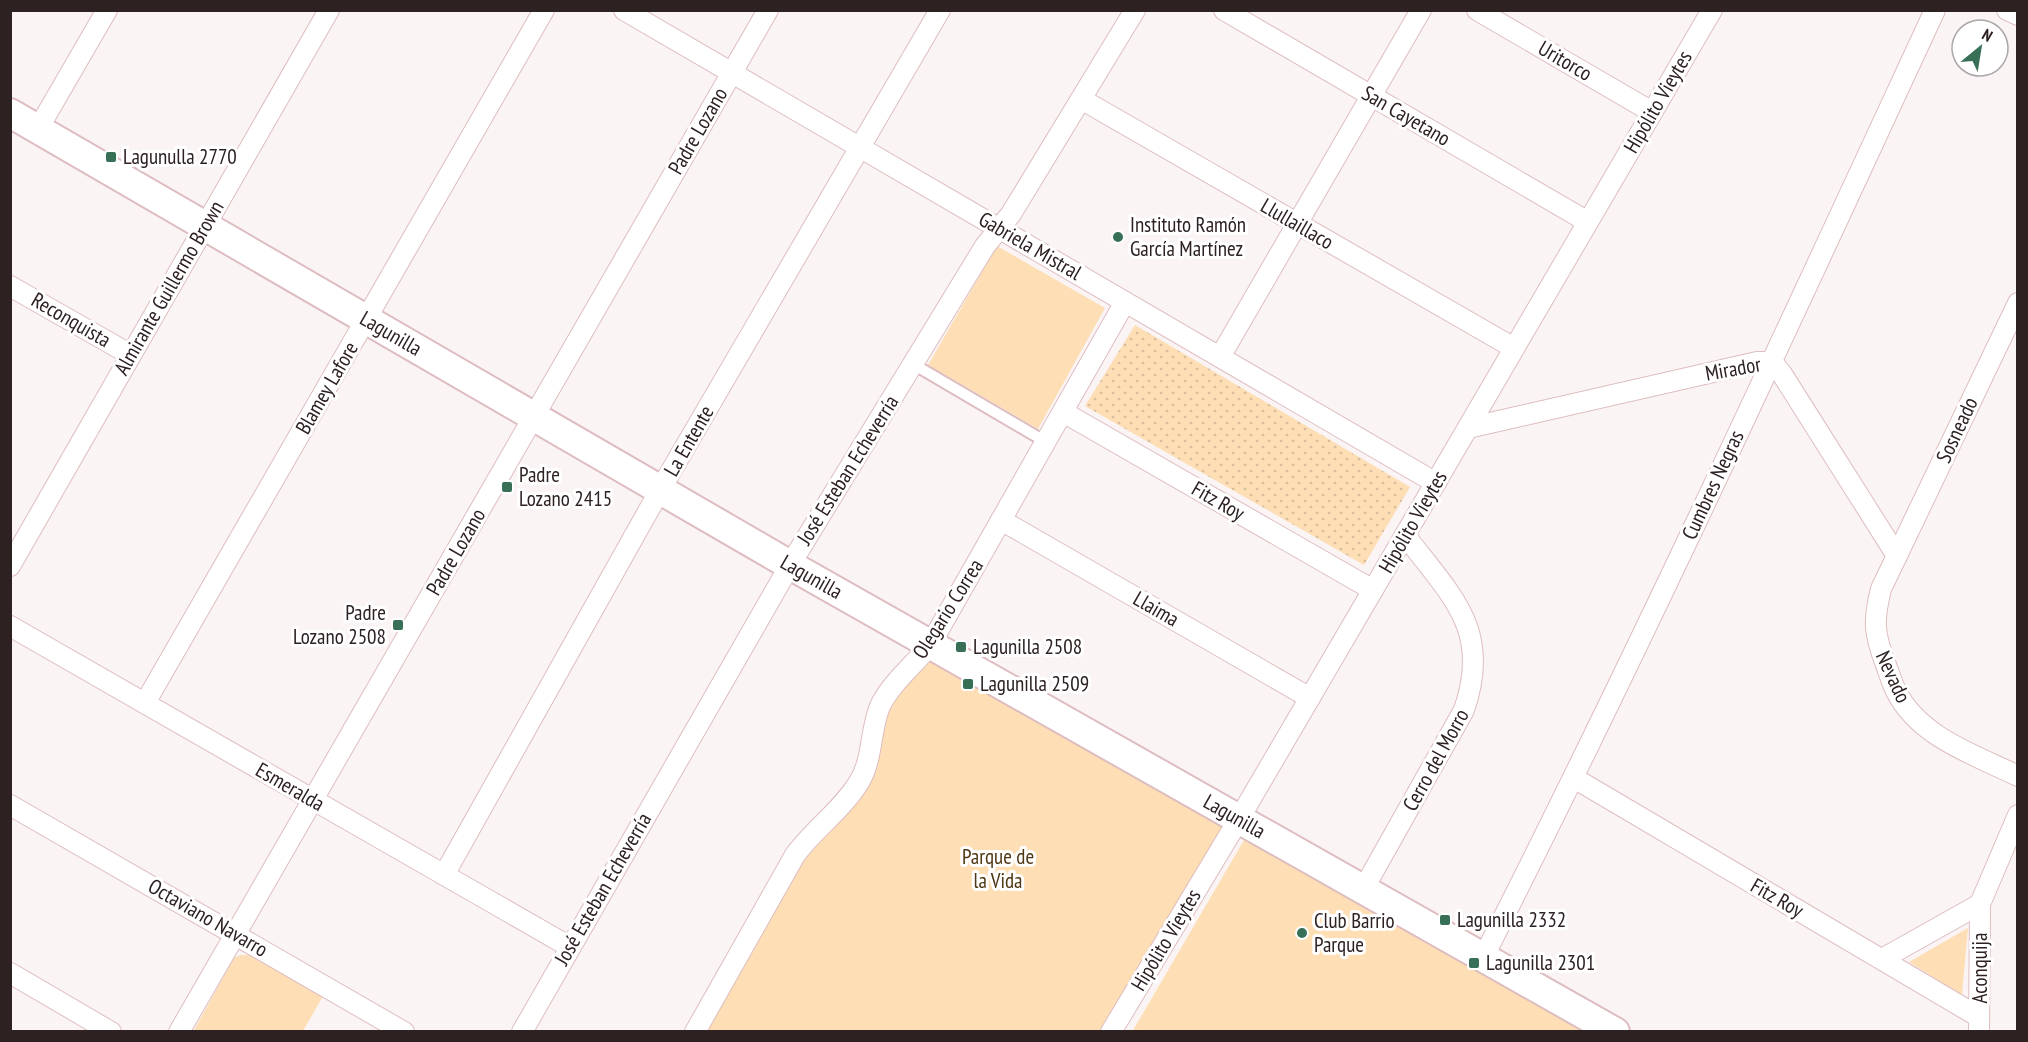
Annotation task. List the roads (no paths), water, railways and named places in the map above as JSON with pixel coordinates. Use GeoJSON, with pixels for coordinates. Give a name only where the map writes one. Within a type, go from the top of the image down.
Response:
{"type":"FeatureCollection","features":[{"type":"Feature","properties":{"kind":"main road","name":"Lagunilla"},"geometry":{"type":"LineString","coordinates":[[10,113],[790,565],[1484,956],[1603,1028]]}},
{"type":"Feature","properties":{"kind":"street"},"geometry":{"type":"LineString","coordinates":[[38,129],[106,10]]}},
{"type":"Feature","properties":{"kind":"street","name":"Almirante Guillermo Brown"},"geometry":{"type":"LineString","coordinates":[[10,566],[328,10]]}},
{"type":"Feature","properties":{"kind":"street","name":"Blamey Lafore"},"geometry":{"type":"LineString","coordinates":[[145,703],[544,10]]}},
{"type":"Feature","properties":{"kind":"street","name":"Gabriela Mistral"},"geometry":{"type":"LineString","coordinates":[[624,10],[1436,483]]}},
{"type":"Feature","properties":{"kind":"street","name":"Padre Lozano"},"geometry":{"type":"LineString","coordinates":[[179,1032],[768,10]]}},
{"type":"Feature","properties":{"kind":"street","name":"La Entente"},"geometry":{"type":"LineString","coordinates":[[444,875],[660,490],[940,10]]}},
{"type":"Feature","properties":{"kind":"street","name":"José Esteban Echeverría"},"geometry":{"type":"LineString","coordinates":[[522,1032],[790,565],[985,246],[1011,214],[1135,10]]}},
{"type":"Feature","properties":{"kind":"street","name":"San Cayetano"},"geometry":{"type":"LineString","coordinates":[[1224,10],[1588,222]]}},
{"type":"Feature","properties":{"kind":"street"},"geometry":{"type":"LineString","coordinates":[[1220,357],[1421,10]]}},
{"type":"Feature","properties":{"kind":"street","name":"Uritorco"},"geometry":{"type":"LineString","coordinates":[[1476,10],[1653,112]]}},
{"type":"Feature","properties":{"kind":"street","name":"Hipólito Vieytes"},"geometry":{"type":"LineString","coordinates":[[1111,1032],[1239,819],[1712,10]]}},
{"type":"Feature","properties":{"kind":"street","name":"Cumbres Negras"},"geometry":{"type":"LineString","coordinates":[[1484,956],[1574,778],[1772,362],[1935,10]]}},
{"type":"Feature","properties":{"kind":"street"},"geometry":{"type":"LineString","coordinates":[[2007,10],[2018,15]]}},
{"type":"Feature","properties":{"kind":"street","name":"Llullaillaco"},"geometry":{"type":"LineString","coordinates":[[1081,99],[1514,348]]}},
{"type":"Feature","properties":{"kind":"street","name":"Reconquista"},"geometry":{"type":"LineString","coordinates":[[10,286],[131,355]]}},
{"type":"Feature","properties":{"kind":"street","name":"Olegario Correa"},"geometry":{"type":"LineString","coordinates":[[695,1032],[795,855],[804,842],[851,794],[861,780],[867,765],[873,728],[881,705],[890,690],[930,645],[1125,302]]}},
{"type":"Feature","properties":{"kind":"street","name":"Sosneado"},"geometry":{"type":"LineString","coordinates":[[1897,556],[2018,303]]}},
{"type":"Feature","properties":{"kind":"street","name":"Mirador"},"geometry":{"type":"LineString","coordinates":[[1468,428],[1757,362],[1772,362],[1782,374],[1897,556]]}},
{"type":"Feature","properties":{"kind":"street","name":"Fitz Roy"},"geometry":{"type":"LineString","coordinates":[[1062,412],[1373,590]]}},
{"type":"Feature","properties":{"kind":"street","name":"Llaima"},"geometry":{"type":"LineString","coordinates":[[1001,520],[1310,698]]}},
{"type":"Feature","properties":{"kind":"street","name":"Cerro del Morro"},"geometry":{"type":"LineString","coordinates":[[1364,888],[1464,710],[1471,692],[1474,648],[1470,630],[1458,605],[1405,535]]}},
{"type":"Feature","properties":{"kind":"street","name":"Nevado"},"geometry":{"type":"LineString","coordinates":[[1897,556],[1881,589],[1875,622],[1878,644],[1896,691],[1913,716],[1936,736],[2018,776]]}},
{"type":"Feature","properties":{"kind":"street","name":"Esmeralda"},"geometry":{"type":"LineString","coordinates":[[10,626],[570,947]]}},
{"type":"Feature","properties":{"kind":"street","name":"Fitz Roy"},"geometry":{"type":"LineString","coordinates":[[1574,778],[1882,959],[1979,1024]]}},
{"type":"Feature","properties":{"kind":"street","name":"Octaviano Navarro"},"geometry":{"type":"LineString","coordinates":[[10,805],[404,1032]]}},
{"type":"Feature","properties":{"kind":"street","name":"Aconquija"},"geometry":{"type":"LineString","coordinates":[[1979,1024],[1980,904],[2018,815]]}},
{"type":"Feature","properties":{"kind":"street","name":"Aconquija"},"geometry":{"type":"LineString","coordinates":[[1882,959],[1980,904]]}},
{"type":"Feature","properties":{"kind":"street"},"geometry":{"type":"LineString","coordinates":[[10,974],[111,1032]]}},
{"type":"Feature","properties":{"kind":"lane"},"geometry":{"type":"LineString","coordinates":[[913,364],[1046,442]]}},
{"type":"Feature","properties":{"kind":"place","name":"Lagunulla 2770"},"geometry":{"type":"Point","coordinates":[111,157]}},
{"type":"Feature","properties":{"kind":"place","name":"Instituto Ramón García Martínez"},"geometry":{"type":"Point","coordinates":[1118,237]}},
{"type":"Feature","properties":{"kind":"place","name":"Padre Lozano 2415"},"geometry":{"type":"Point","coordinates":[507,487]}},
{"type":"Feature","properties":{"kind":"place","name":"Padre Lozano 2508"},"geometry":{"type":"Point","coordinates":[398,625]}},
{"type":"Feature","properties":{"kind":"place","name":"Lagunilla 2508"},"geometry":{"type":"Point","coordinates":[961,647]}},
{"type":"Feature","properties":{"kind":"place","name":"Lagunilla 2509"},"geometry":{"type":"Point","coordinates":[968,684]}},
{"type":"Feature","properties":{"kind":"place","name":"Lagunilla 2332"},"geometry":{"type":"Point","coordinates":[1445,920]}},
{"type":"Feature","properties":{"kind":"place","name":"Club Barrio Parque"},"geometry":{"type":"Point","coordinates":[1302,933]}},
{"type":"Feature","properties":{"kind":"place","name":"Lagunilla 2301"},"geometry":{"type":"Point","coordinates":[1474,963]}},
{"type":"Feature","properties":{"kind":"park label","name":"Parque de la Vida"},"geometry":{"type":"Point","coordinates":[998,869]}}]}
